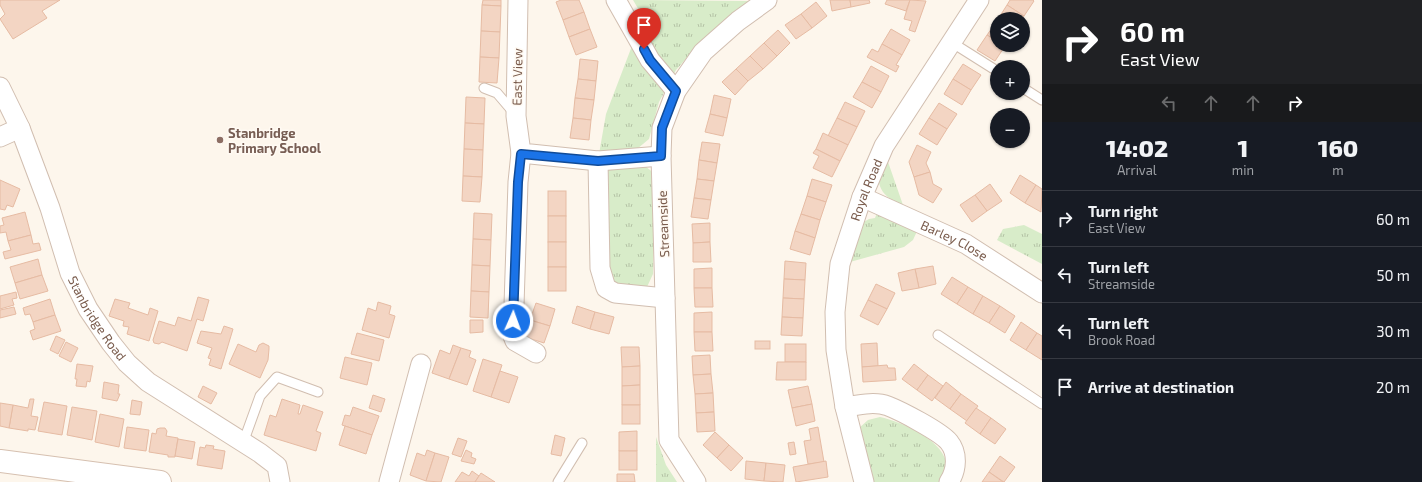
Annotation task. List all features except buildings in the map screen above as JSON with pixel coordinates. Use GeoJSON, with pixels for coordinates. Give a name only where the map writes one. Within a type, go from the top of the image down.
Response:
{"type":"FeatureCollection","features":[{"type":"Feature","properties":{"kind":"street","name":"East View"},"geometry":{"type":"LineString","coordinates":[[518,0],[516,116],[521,154],[518,182],[513,336],[514,341],[536,353]]}},
{"type":"Feature","properties":{"kind":"street"},"geometry":{"type":"LineString","coordinates":[[616,0],[650,60],[676,91]]}},
{"type":"Feature","properties":{"kind":"street","name":"Streamside"},"geometry":{"type":"LineString","coordinates":[[696,482],[669,440],[661,156],[662,128],[676,91],[702,52],[738,21],[767,0]]}},
{"type":"Feature","properties":{"kind":"street","name":"Royal Road"},"geometry":{"type":"LineString","coordinates":[[864,482],[845,407],[836,350],[835,312],[840,264],[862,197],[884,146],[979,0]]}},
{"type":"Feature","properties":{"kind":"street","name":"Stanbridge Road"},"geometry":{"type":"LineString","coordinates":[[0,87],[20,128],[50,208],[70,273],[88,309],[110,343],[127,363],[148,382],[260,453],[277,466],[280,482]]}},
{"type":"Feature","properties":{"kind":"street"},"geometry":{"type":"LineString","coordinates":[[0,137],[20,128]]}},
{"type":"Feature","properties":{"kind":"street"},"geometry":{"type":"LineString","coordinates":[[521,154],[598,161],[661,156]]}},
{"type":"Feature","properties":{"kind":"street"},"geometry":{"type":"LineString","coordinates":[[598,161],[600,268],[606,288],[615,293],[665,298]]}},
{"type":"Feature","properties":{"kind":"street","name":"Barley Close"},"geometry":{"type":"LineString","coordinates":[[862,197],[966,244],[1042,293]]}},
{"type":"Feature","properties":{"kind":"street"},"geometry":{"type":"LineString","coordinates":[[389,482],[421,364]]}},
{"type":"Feature","properties":{"kind":"street"},"geometry":{"type":"LineString","coordinates":[[845,407],[866,404],[887,406],[933,430],[949,442],[955,456],[956,467],[949,482]]}},
{"type":"Feature","properties":{"kind":"street"},"geometry":{"type":"LineString","coordinates":[[0,461],[48,476],[160,482]]}},
{"type":"Feature","properties":{"kind":"lane"},"geometry":{"type":"LineString","coordinates":[[951,42],[990,67]]}},
{"type":"Feature","properties":{"kind":"lane"},"geometry":{"type":"LineString","coordinates":[[484,88],[497,93],[516,116]]}},
{"type":"Feature","properties":{"kind":"lane"},"geometry":{"type":"LineString","coordinates":[[1030,92],[1042,100]]}},
{"type":"Feature","properties":{"kind":"lane"},"geometry":{"type":"LineString","coordinates":[[938,335],[1042,404]]}},
{"type":"Feature","properties":{"kind":"lane"},"geometry":{"type":"LineString","coordinates":[[243,443],[260,396],[277,377],[318,392]]}},
{"type":"Feature","properties":{"kind":"lane"},"geometry":{"type":"LineString","coordinates":[[558,482],[582,443]]}},
{"type":"Feature","properties":{"kind":"green space"},"geometry":{"type":"Polygon","coordinates":[[[633,0],[749,1],[747,5],[698,45],[676,70],[659,102],[649,139],[637,149],[645,166],[655,174],[653,274],[647,287],[636,291],[608,281],[599,154],[606,114],[643,17],[633,0]]]}},
{"type":"Feature","properties":{"kind":"green space"},"geometry":{"type":"Polygon","coordinates":[[[887,159],[903,205],[886,195],[880,187],[880,172],[887,159]]]}},
{"type":"Feature","properties":{"kind":"green space"},"geometry":{"type":"Polygon","coordinates":[[[877,213],[918,229],[913,240],[904,247],[850,262],[862,223],[869,219],[875,218],[877,213]]]}},
{"type":"Feature","properties":{"kind":"green space"},"geometry":{"type":"Polygon","coordinates":[[[1024,225],[1042,234],[1042,264],[997,240],[1003,229],[1024,225]]]}},
{"type":"Feature","properties":{"kind":"green space"},"geometry":{"type":"Polygon","coordinates":[[[880,417],[911,428],[932,441],[940,449],[945,458],[947,468],[940,482],[873,482],[858,429],[868,420],[880,417]]]}},
{"type":"Feature","properties":{"kind":"green space"},"geometry":{"type":"Polygon","coordinates":[[[656,437],[666,465],[677,482],[656,482],[656,437]]]}},
{"type":"Feature","properties":{"kind":"place","name":"Stanbridge Primary School"},"geometry":{"type":"Point","coordinates":[220,140]}},
{"type":"Feature","properties":{"kind":"route"},"geometry":{"type":"LineString","coordinates":[[513,321],[518,182],[521,154],[598,161],[661,156],[662,128],[676,91],[650,60],[644,49]]}}]}
